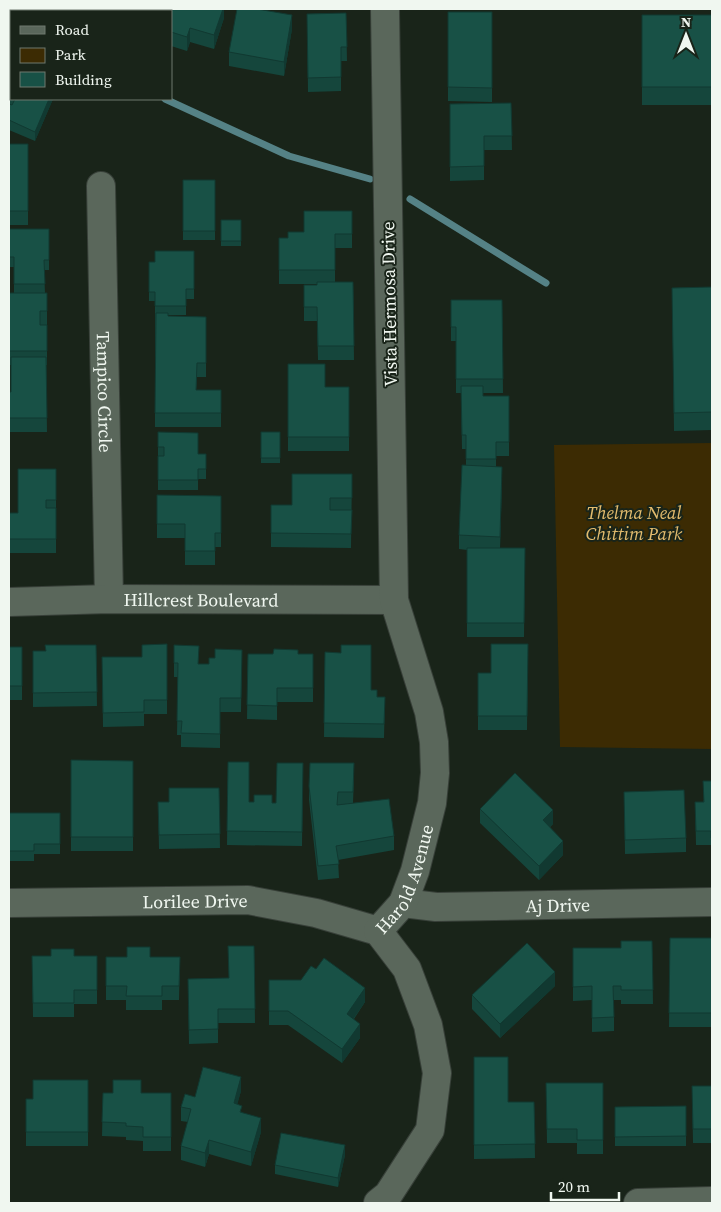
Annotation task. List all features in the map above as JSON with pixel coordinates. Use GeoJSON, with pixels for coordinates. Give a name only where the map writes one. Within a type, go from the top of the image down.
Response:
{"type":"FeatureCollection","features":[{"type":"Feature","properties":{"kind":"street","name":"Vista Hermosa Drive"},"geometry":{"type":"LineString","coordinates":[[385,9],[394,600]]}},
{"type":"Feature","properties":{"kind":"street","name":"Tampico Circle"},"geometry":{"type":"LineString","coordinates":[[101,186],[108,600]]}},
{"type":"Feature","properties":{"kind":"street","name":"Hillcrest Boulevard"},"geometry":{"type":"LineString","coordinates":[[9,602],[394,600]]}},
{"type":"Feature","properties":{"kind":"street","name":"Harold Avenue"},"geometry":{"type":"LineString","coordinates":[[390,1201],[430,1130],[437,1073],[428,1025],[407,969],[378,931],[403,903],[415,872],[426,828],[435,773],[434,742],[429,712],[394,600]]}},
{"type":"Feature","properties":{"kind":"street","name":"Lorilee Drive"},"geometry":{"type":"LineString","coordinates":[[9,903],[248,900],[316,913],[378,931]]}},
{"type":"Feature","properties":{"kind":"street","name":"Aj Drive"},"geometry":{"type":"LineString","coordinates":[[403,903],[436,907],[712,902]]}},
{"type":"Feature","properties":{"kind":"street"},"geometry":{"type":"LineString","coordinates":[[638,1203],[712,1201]]}},
{"type":"Feature","properties":{"kind":"green space","name":"Thelma Neal Chittim Park"},"geometry":{"type":"Polygon","coordinates":[[[712,443],[712,749],[560,747],[554,445],[712,443]]]}},
{"type":"Feature","properties":{"kind":"building"},"geometry":{"type":"Polygon","coordinates":[[[223,9],[214,35],[190,28],[187,37],[172,32],[172,10],[162,10],[223,9]]]}},
{"type":"Feature","properties":{"kind":"building"},"geometry":{"type":"Polygon","coordinates":[[[237,9],[257,9],[292,15],[284,62],[229,52],[237,9]]]}},
{"type":"Feature","properties":{"kind":"building"},"geometry":{"type":"Polygon","coordinates":[[[448,12],[492,12],[492,88],[448,87],[448,12]]]}},
{"type":"Feature","properties":{"kind":"building"},"geometry":{"type":"Polygon","coordinates":[[[346,13],[347,47],[341,47],[341,77],[308,78],[307,14],[346,13]]]}},
{"type":"Feature","properties":{"kind":"building"},"geometry":{"type":"Polygon","coordinates":[[[642,15],[712,15],[712,87],[642,87],[642,15]]]}},
{"type":"Feature","properties":{"kind":"building"},"geometry":{"type":"Polygon","coordinates":[[[14,100],[49,100],[35,132],[9,120],[9,104],[12,105],[14,100]]]}},
{"type":"Feature","properties":{"kind":"building"},"geometry":{"type":"Polygon","coordinates":[[[511,103],[512,136],[484,136],[484,166],[450,167],[450,104],[511,103]]]}},
{"type":"Feature","properties":{"kind":"building"},"geometry":{"type":"Polygon","coordinates":[[[9,144],[28,144],[28,211],[9,211],[9,144]]]}},
{"type":"Feature","properties":{"kind":"building"},"geometry":{"type":"Polygon","coordinates":[[[183,180],[215,180],[215,231],[183,231],[183,180]]]}},
{"type":"Feature","properties":{"kind":"building"},"geometry":{"type":"Polygon","coordinates":[[[304,211],[352,211],[352,234],[335,234],[335,270],[279,270],[279,238],[288,238],[288,232],[304,232],[304,211]]]}},
{"type":"Feature","properties":{"kind":"building"},"geometry":{"type":"Polygon","coordinates":[[[221,220],[241,220],[241,241],[221,241],[221,220]]]}},
{"type":"Feature","properties":{"kind":"building"},"geometry":{"type":"Polygon","coordinates":[[[9,229],[49,229],[49,260],[44,260],[45,284],[14,284],[14,257],[9,257],[9,229]]]}},
{"type":"Feature","properties":{"kind":"building"},"geometry":{"type":"Polygon","coordinates":[[[155,251],[194,251],[194,289],[186,289],[186,306],[155,306],[155,292],[149,292],[149,262],[155,262],[155,251]]]}},
{"type":"Feature","properties":{"kind":"building"},"geometry":{"type":"Polygon","coordinates":[[[317,282],[353,282],[354,346],[318,346],[317,307],[304,307],[304,285],[317,285],[317,282]]]}},
{"type":"Feature","properties":{"kind":"building"},"geometry":{"type":"Polygon","coordinates":[[[712,287],[712,412],[674,413],[672,288],[712,287]]]}},
{"type":"Feature","properties":{"kind":"building"},"geometry":{"type":"Polygon","coordinates":[[[9,293],[47,293],[47,311],[40,311],[40,325],[47,325],[47,351],[9,351],[9,293]]]}},
{"type":"Feature","properties":{"kind":"building"},"geometry":{"type":"Polygon","coordinates":[[[451,300],[502,300],[503,379],[456,379],[456,327],[451,327],[451,300]]]}},
{"type":"Feature","properties":{"kind":"building"},"geometry":{"type":"Polygon","coordinates":[[[156,313],[168,313],[168,316],[206,317],[206,363],[197,363],[196,390],[221,390],[221,413],[155,413],[156,313]]]}},
{"type":"Feature","properties":{"kind":"building"},"geometry":{"type":"Polygon","coordinates":[[[11,357],[46,357],[47,418],[9,418],[11,357]]]}},
{"type":"Feature","properties":{"kind":"building"},"geometry":{"type":"Polygon","coordinates":[[[288,364],[325,364],[325,387],[349,387],[349,437],[288,437],[288,364]]]}},
{"type":"Feature","properties":{"kind":"building"},"geometry":{"type":"Polygon","coordinates":[[[461,386],[483,386],[483,396],[509,396],[509,442],[496,442],[496,459],[466,459],[466,435],[462,435],[461,386]]]}},
{"type":"Feature","properties":{"kind":"building"},"geometry":{"type":"Polygon","coordinates":[[[158,432],[198,433],[198,454],[206,454],[206,469],[198,469],[198,480],[158,480],[158,456],[164,456],[164,447],[158,447],[158,432]]]}},
{"type":"Feature","properties":{"kind":"building"},"geometry":{"type":"Polygon","coordinates":[[[261,432],[280,432],[280,458],[261,458],[261,432]]]}},
{"type":"Feature","properties":{"kind":"building"},"geometry":{"type":"Polygon","coordinates":[[[462,465],[502,467],[500,537],[459,535],[462,465]]]}},
{"type":"Feature","properties":{"kind":"building"},"geometry":{"type":"Polygon","coordinates":[[[18,469],[56,469],[56,500],[46,500],[46,508],[56,508],[56,539],[9,539],[9,513],[18,513],[18,469]]]}},
{"type":"Feature","properties":{"kind":"building"},"geometry":{"type":"Polygon","coordinates":[[[292,474],[352,474],[352,498],[330,498],[330,510],[352,510],[351,534],[271,533],[271,505],[292,505],[292,474]]]}},
{"type":"Feature","properties":{"kind":"building"},"geometry":{"type":"Polygon","coordinates":[[[157,495],[221,496],[221,533],[215,533],[215,551],[185,551],[185,524],[157,524],[157,495]]]}},
{"type":"Feature","properties":{"kind":"building"},"geometry":{"type":"Polygon","coordinates":[[[467,548],[525,548],[524,623],[467,623],[467,548]]]}},
{"type":"Feature","properties":{"kind":"building"},"geometry":{"type":"Polygon","coordinates":[[[167,644],[167,700],[144,700],[144,712],[103,713],[102,657],[142,657],[142,645],[167,644]]]}},
{"type":"Feature","properties":{"kind":"building"},"geometry":{"type":"Polygon","coordinates":[[[491,644],[528,644],[527,716],[478,716],[478,673],[491,673],[491,644]]]}},
{"type":"Feature","properties":{"kind":"building"},"geometry":{"type":"Polygon","coordinates":[[[45,645],[96,645],[97,692],[33,693],[33,651],[46,651],[45,645]]]}},
{"type":"Feature","properties":{"kind":"building"},"geometry":{"type":"Polygon","coordinates":[[[174,645],[199,646],[198,664],[209,664],[209,658],[215,658],[215,649],[242,650],[241,698],[220,698],[220,734],[181,733],[182,721],[177,721],[178,663],[174,663],[174,645]]]}},
{"type":"Feature","properties":{"kind":"building"},"geometry":{"type":"Polygon","coordinates":[[[341,645],[371,645],[371,690],[377,690],[377,697],[385,697],[384,724],[324,723],[325,652],[341,653],[341,645]]]}},
{"type":"Feature","properties":{"kind":"building"},"geometry":{"type":"Polygon","coordinates":[[[9,647],[22,647],[22,686],[9,686],[9,647]]]}},
{"type":"Feature","properties":{"kind":"building"},"geometry":{"type":"Polygon","coordinates":[[[274,649],[298,650],[298,654],[313,654],[313,688],[277,688],[277,706],[247,705],[248,654],[273,654],[274,649]]]}},
{"type":"Feature","properties":{"kind":"building"},"geometry":{"type":"Polygon","coordinates":[[[71,760],[133,761],[133,837],[71,837],[71,760]]]}},
{"type":"Feature","properties":{"kind":"building"},"geometry":{"type":"Polygon","coordinates":[[[228,762],[249,762],[249,802],[254,802],[254,795],[272,795],[272,803],[276,803],[277,763],[303,763],[302,832],[227,831],[228,762]]]}},
{"type":"Feature","properties":{"kind":"building"},"geometry":{"type":"Polygon","coordinates":[[[310,763],[354,763],[353,792],[338,792],[337,805],[389,799],[394,836],[336,846],[339,864],[318,866],[309,786],[310,763]]]}},
{"type":"Feature","properties":{"kind":"building"},"geometry":{"type":"Polygon","coordinates":[[[515,773],[553,810],[543,820],[563,841],[539,866],[480,809],[515,773]]]}},
{"type":"Feature","properties":{"kind":"building"},"geometry":{"type":"Polygon","coordinates":[[[703,781],[712,781],[712,838],[711,831],[696,831],[695,802],[704,802],[703,781]]]}},
{"type":"Feature","properties":{"kind":"building"},"geometry":{"type":"Polygon","coordinates":[[[169,788],[219,788],[220,834],[159,835],[158,802],[169,802],[169,788]]]}},
{"type":"Feature","properties":{"kind":"building"},"geometry":{"type":"Polygon","coordinates":[[[684,790],[686,838],[625,840],[624,792],[684,790]]]}},
{"type":"Feature","properties":{"kind":"building"},"geometry":{"type":"Polygon","coordinates":[[[9,813],[60,813],[60,844],[34,844],[34,851],[9,851],[9,813]]]}},
{"type":"Feature","properties":{"kind":"building"},"geometry":{"type":"Polygon","coordinates":[[[670,938],[712,938],[712,1013],[669,1013],[670,938]]]}},
{"type":"Feature","properties":{"kind":"building"},"geometry":{"type":"Polygon","coordinates":[[[621,941],[652,941],[653,990],[621,990],[621,986],[613,986],[614,1017],[592,1018],[592,986],[573,987],[573,948],[621,948],[621,941]]]}},
{"type":"Feature","properties":{"kind":"building"},"geometry":{"type":"Polygon","coordinates":[[[527,943],[555,972],[500,1024],[472,995],[527,943]]]}},
{"type":"Feature","properties":{"kind":"building"},"geometry":{"type":"Polygon","coordinates":[[[228,946],[254,946],[255,1009],[218,1009],[218,1029],[189,1030],[188,979],[229,978],[228,946]]]}},
{"type":"Feature","properties":{"kind":"building"},"geometry":{"type":"Polygon","coordinates":[[[127,947],[150,947],[150,957],[180,957],[179,986],[162,986],[162,996],[126,996],[127,986],[106,986],[106,957],[127,957],[127,947]]]}},
{"type":"Feature","properties":{"kind":"building"},"geometry":{"type":"Polygon","coordinates":[[[51,949],[74,949],[74,956],[97,956],[97,990],[74,990],[74,1003],[33,1003],[32,956],[51,956],[51,949]]]}},
{"type":"Feature","properties":{"kind":"building"},"geometry":{"type":"Polygon","coordinates":[[[324,958],[365,988],[347,1014],[360,1024],[342,1049],[288,1011],[269,1011],[269,980],[301,980],[311,966],[316,969],[324,958]]]}},
{"type":"Feature","properties":{"kind":"building"},"geometry":{"type":"Polygon","coordinates":[[[474,1057],[508,1057],[508,1102],[534,1102],[535,1144],[474,1145],[474,1057]]]}},
{"type":"Feature","properties":{"kind":"building"},"geometry":{"type":"Polygon","coordinates":[[[203,1067],[241,1077],[234,1103],[242,1106],[240,1112],[261,1118],[251,1152],[209,1140],[205,1153],[181,1146],[191,1109],[181,1107],[185,1094],[195,1097],[203,1067]]]}},
{"type":"Feature","properties":{"kind":"building"},"geometry":{"type":"Polygon","coordinates":[[[33,1080],[88,1080],[88,1132],[26,1132],[26,1099],[33,1099],[33,1080]]]}},
{"type":"Feature","properties":{"kind":"building"},"geometry":{"type":"Polygon","coordinates":[[[113,1080],[141,1080],[141,1093],[171,1093],[171,1137],[143,1137],[143,1127],[126,1126],[126,1123],[102,1122],[103,1093],[113,1093],[113,1080]]]}},
{"type":"Feature","properties":{"kind":"building"},"geometry":{"type":"Polygon","coordinates":[[[546,1083],[603,1083],[603,1140],[577,1140],[577,1129],[547,1129],[546,1083]]]}},
{"type":"Feature","properties":{"kind":"building"},"geometry":{"type":"Polygon","coordinates":[[[692,1086],[712,1086],[712,1129],[693,1129],[692,1086]]]}},
{"type":"Feature","properties":{"kind":"building"},"geometry":{"type":"Polygon","coordinates":[[[686,1106],[686,1136],[615,1137],[615,1107],[686,1106]]]}},
{"type":"Feature","properties":{"kind":"building"},"geometry":{"type":"Polygon","coordinates":[[[281,1133],[345,1145],[338,1178],[275,1165],[281,1133]]]}},
{"type":"Feature","properties":{"kind":"waterway"},"geometry":{"type":"LineString","coordinates":[[167,100],[289,156],[370,179]]}},
{"type":"Feature","properties":{"kind":"waterway"},"geometry":{"type":"LineString","coordinates":[[410,199],[546,283]]}}]}
